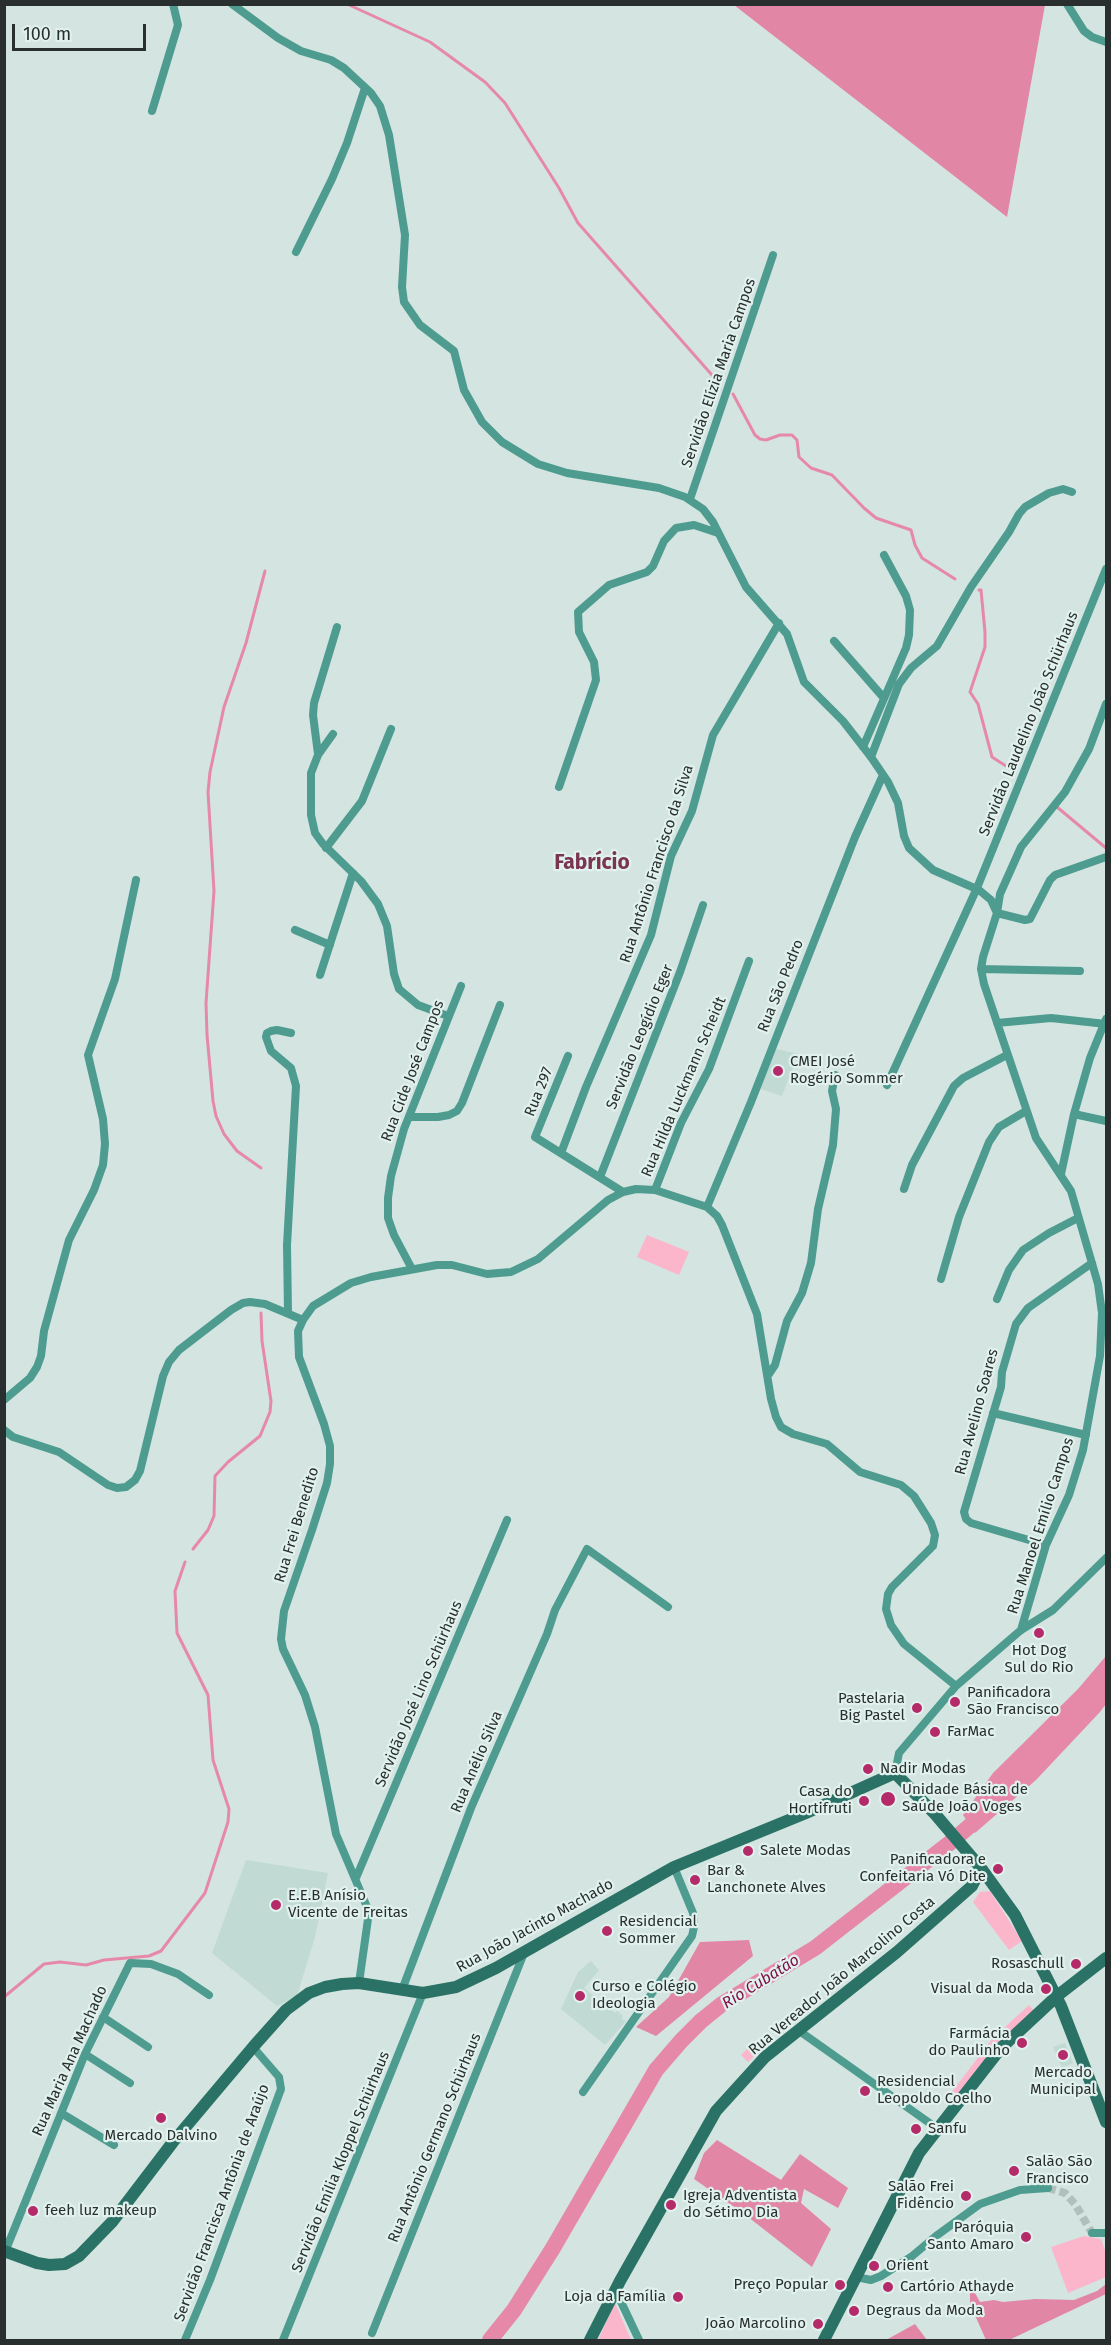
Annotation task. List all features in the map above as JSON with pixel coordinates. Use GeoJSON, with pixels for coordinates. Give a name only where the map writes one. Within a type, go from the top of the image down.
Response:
{"type":"FeatureCollection","features":[{"type":"Feature","properties":{"kind":"main road","name":"Rua João Jacinto Machado"},"geometry":{"type":"LineString","coordinates":[[5,2252],[49,2265],[65,2264],[79,2256],[111,2222],[173,2142],[253,2047],[286,2010],[305,1996],[325,1986],[359,1983],[423,1993],[456,1987],[480,1977],[674,1867],[806,1813],[895,1773]]}},
{"type":"Feature","properties":{"kind":"main road"},"geometry":{"type":"LineString","coordinates":[[895,1773],[935,1814],[993,1882],[1022,1926],[1057,1996],[1107,2122]]}},
{"type":"Feature","properties":{"kind":"main road","name":"Rua Vereador João Marcolino Costa"},"geometry":{"type":"LineString","coordinates":[[590,2340],[615,2289],[716,2111],[765,2056],[897,1952],[972,1886],[978,1865]]}},
{"type":"Feature","properties":{"kind":"main road"},"geometry":{"type":"LineString","coordinates":[[972,1886],[993,1882]]}},
{"type":"Feature","properties":{"kind":"main road"},"geometry":{"type":"LineString","coordinates":[[824,2340],[919,2153],[1001,2048],[1057,1996],[1107,1958]]}},
{"type":"Feature","properties":{"kind":"street"},"geometry":{"type":"LineString","coordinates":[[152,111],[178,25],[173,4]]}},
{"type":"Feature","properties":{"kind":"street"},"geometry":{"type":"LineString","coordinates":[[232,4],[278,39],[340,65],[365,88],[380,106],[389,135],[405,235],[402,287],[404,302],[420,325],[454,351],[464,390],[482,422],[502,442],[545,466],[567,473],[643,484],[673,492],[690,500],[707,513],[746,586],[760,606],[779,623],[790,641],[804,682],[843,722],[883,775],[896,800],[904,836],[912,853],[936,872],[977,888],[989,897],[997,913],[1025,920],[1030,920],[1055,874],[1107,857]]}},
{"type":"Feature","properties":{"kind":"street"},"geometry":{"type":"LineString","coordinates":[[1067,4],[1084,31],[1092,37],[1107,42]]}},
{"type":"Feature","properties":{"kind":"street"},"geometry":{"type":"LineString","coordinates":[[296,252],[332,179],[365,88]]}},
{"type":"Feature","properties":{"kind":"street","name":"Servidão Elízia Maria Campos"},"geometry":{"type":"LineString","coordinates":[[690,500],[773,255]]}},
{"type":"Feature","properties":{"kind":"street"},"geometry":{"type":"LineString","coordinates":[[871,757],[899,684],[911,668],[937,646],[971,587],[1019,514],[1025,507],[1049,493],[1063,489],[1072,492]]}},
{"type":"Feature","properties":{"kind":"street"},"geometry":{"type":"LineString","coordinates":[[559,787],[596,680],[594,662],[579,632],[578,612],[609,585],[647,572],[653,566],[664,541],[676,528],[694,525],[718,533]]}},
{"type":"Feature","properties":{"kind":"street"},"geometry":{"type":"LineString","coordinates":[[864,747],[883,697],[906,648],[910,610],[906,596],[884,555]]}},
{"type":"Feature","properties":{"kind":"street","name":"Servidão Laudelino João Schürhaus"},"geometry":{"type":"LineString","coordinates":[[887,1085],[977,888],[1107,569]]}},
{"type":"Feature","properties":{"kind":"street","name":"Rua Antônio Francisco da Silva"},"geometry":{"type":"LineString","coordinates":[[561,1153],[586,1086],[651,935],[672,856],[692,811],[713,735],[779,623]]}},
{"type":"Feature","properties":{"kind":"street"},"geometry":{"type":"LineString","coordinates":[[318,755],[313,715],[314,703],[337,627]]}},
{"type":"Feature","properties":{"kind":"street"},"geometry":{"type":"LineString","coordinates":[[834,641],[883,697]]}},
{"type":"Feature","properties":{"kind":"street"},"geometry":{"type":"LineString","coordinates":[[1080,971],[981,969],[1000,894],[1021,847],[1065,792],[1089,749],[1107,704]]}},
{"type":"Feature","properties":{"kind":"street"},"geometry":{"type":"LineString","coordinates":[[326,848],[362,801],[392,729]]}},
{"type":"Feature","properties":{"kind":"street"},"geometry":{"type":"LineString","coordinates":[[333,734],[318,755],[310,778],[311,815],[315,833],[326,848],[367,888],[382,911],[388,933],[395,981],[399,989],[418,1005],[448,1016]]}},
{"type":"Feature","properties":{"kind":"street","name":"Rua São Pedro"},"geometry":{"type":"LineString","coordinates":[[707,1207],[751,1102],[855,837],[883,775]]}},
{"type":"Feature","properties":{"kind":"street"},"geometry":{"type":"LineString","coordinates":[[320,975],[353,873]]}},
{"type":"Feature","properties":{"kind":"street"},"geometry":{"type":"LineString","coordinates":[[4,1400],[30,1378],[37,1367],[41,1356],[44,1331],[66,1251],[74,1227],[94,1190],[103,1165],[105,1144],[103,1119],[88,1055],[115,979],[136,880]]}},
{"type":"Feature","properties":{"kind":"street","name":"Servidão Leogídio Eger"},"geometry":{"type":"LineString","coordinates":[[600,1177],[680,972],[703,906]]}},
{"type":"Feature","properties":{"kind":"street"},"geometry":{"type":"LineString","coordinates":[[295,930],[330,945]]}},
{"type":"Feature","properties":{"kind":"street","name":"Rua Hilda Luckmann Scheidt"},"geometry":{"type":"LineString","coordinates":[[656,1190],[681,1124],[709,1069],[749,961]]}},
{"type":"Feature","properties":{"kind":"street","name":"Rua Manoel Emílio Campos"},"geometry":{"type":"LineString","coordinates":[[981,969],[1007,1055],[1036,1138],[1071,1191],[1092,1263],[1101,1305],[1101,1342],[1086,1435],[1073,1484],[1046,1545],[1021,1630]]}},
{"type":"Feature","properties":{"kind":"street","name":"Rua Cide José Campos"},"geometry":{"type":"LineString","coordinates":[[411,1269],[392,1230],[387,1205],[394,1161],[460,986]]}},
{"type":"Feature","properties":{"kind":"street"},"geometry":{"type":"LineString","coordinates":[[409,1117],[438,1117],[457,1111],[500,1005]]}},
{"type":"Feature","properties":{"kind":"street"},"geometry":{"type":"LineString","coordinates":[[997,1023],[1051,1018],[1106,1022],[1090,1058],[1074,1114],[1061,1174]]}},
{"type":"Feature","properties":{"kind":"street"},"geometry":{"type":"LineString","coordinates":[[288,1313],[287,1245],[296,1086],[291,1068],[271,1051],[266,1037],[267,1033],[277,1030],[291,1033]]}},
{"type":"Feature","properties":{"kind":"street"},"geometry":{"type":"LineString","coordinates":[[904,1189],[912,1165],[954,1086],[963,1078],[1007,1055]]}},
{"type":"Feature","properties":{"kind":"street","name":"Rua 297"},"geometry":{"type":"LineString","coordinates":[[561,1153],[535,1137],[568,1056]]}},
{"type":"Feature","properties":{"kind":"street"},"geometry":{"type":"LineString","coordinates":[[769,1374],[775,1365],[787,1321],[802,1293],[811,1263],[818,1209],[833,1145],[836,1108],[832,1091],[835,1076]]}},
{"type":"Feature","properties":{"kind":"street"},"geometry":{"type":"LineString","coordinates":[[941,1279],[959,1217],[989,1143],[999,1127],[1026,1111]]}},
{"type":"Feature","properties":{"kind":"street"},"geometry":{"type":"LineString","coordinates":[[1074,1114],[1107,1121]]}},
{"type":"Feature","properties":{"kind":"street"},"geometry":{"type":"LineString","coordinates":[[561,1153],[623,1192]]}},
{"type":"Feature","properties":{"kind":"street"},"geometry":{"type":"LineString","coordinates":[[4,1430],[13,1437],[59,1452],[108,1485],[117,1488],[126,1487],[135,1480],[140,1471],[163,1376],[170,1362],[179,1350],[231,1310],[243,1304],[258,1302],[303,1320],[321,1300],[351,1283],[442,1264],[495,1274],[518,1269],[538,1259],[608,1200],[623,1192],[656,1190],[707,1207],[717,1216],[722,1225],[757,1314],[769,1374],[771,1400],[782,1427],[793,1434],[827,1444],[860,1472],[900,1485],[914,1496],[931,1522],[935,1535],[933,1546],[892,1587],[886,1604],[886,1614],[904,1644],[956,1686]]}},
{"type":"Feature","properties":{"kind":"street"},"geometry":{"type":"LineString","coordinates":[[997,1299],[1009,1270],[1023,1250],[1048,1233],[1078,1218]]}},
{"type":"Feature","properties":{"kind":"street","name":"Rua Avelino Soares"},"geometry":{"type":"LineString","coordinates":[[1046,1545],[971,1523],[964,1517],[965,1509],[1016,1324],[1028,1308],[1092,1263]]}},
{"type":"Feature","properties":{"kind":"street","name":"Rua Frei Benedito"},"geometry":{"type":"LineString","coordinates":[[303,1320],[298,1331],[299,1357],[324,1424],[330,1446],[330,1464],[318,1511],[284,1611],[281,1639],[283,1649],[311,1711],[334,1828],[367,1907],[368,1919],[359,1983]]}},
{"type":"Feature","properties":{"kind":"street"},"geometry":{"type":"LineString","coordinates":[[993,1413],[1086,1435]]}},
{"type":"Feature","properties":{"kind":"street","name":"Servidão José Lino Schürhaus"},"geometry":{"type":"LineString","coordinates":[[356,1878],[507,1520]]}},
{"type":"Feature","properties":{"kind":"street","name":"Rua Anélio Silva"},"geometry":{"type":"LineString","coordinates":[[402,1990],[471,1808],[547,1634],[555,1610],[587,1549],[668,1607]]}},
{"type":"Feature","properties":{"kind":"street"},"geometry":{"type":"LineString","coordinates":[[895,1773],[899,1753],[956,1686],[1021,1630],[1053,1610],[1107,1558]]}},
{"type":"Feature","properties":{"kind":"street"},"geometry":{"type":"LineString","coordinates":[[583,2092],[692,1936],[693,1913],[674,1867]]}},
{"type":"Feature","properties":{"kind":"street","name":"Rua Antônio Germano Schürhaus"},"geometry":{"type":"LineString","coordinates":[[372,2333],[524,1952]]}},
{"type":"Feature","properties":{"kind":"street","name":"Rua Maria Ana Machado"},"geometry":{"type":"LineString","coordinates":[[5,2252],[85,2054],[130,1963],[151,1964],[182,1976],[209,1995]]}},
{"type":"Feature","properties":{"kind":"street","name":"Servidão Emília Kloppel Schürhaus"},"geometry":{"type":"LineString","coordinates":[[283,2340],[423,1993]]}},
{"type":"Feature","properties":{"kind":"street"},"geometry":{"type":"LineString","coordinates":[[103,2017],[148,2047]]}},
{"type":"Feature","properties":{"kind":"street"},"geometry":{"type":"LineString","coordinates":[[798,2030],[938,2129]]}},
{"type":"Feature","properties":{"kind":"street","name":"Servidão Francisca Antônia de Araújo"},"geometry":{"type":"LineString","coordinates":[[185,2340],[210,2280],[281,2089],[279,2077],[253,2047]]}},
{"type":"Feature","properties":{"kind":"street"},"geometry":{"type":"LineString","coordinates":[[85,2054],[130,2083]]}},
{"type":"Feature","properties":{"kind":"street"},"geometry":{"type":"LineString","coordinates":[[61,2113],[114,2145]]}},
{"type":"Feature","properties":{"kind":"street"},"geometry":{"type":"LineString","coordinates":[[856,2277],[871,2280],[881,2276],[911,2257],[980,2204],[1020,2190],[1048,2188]]}},
{"type":"Feature","properties":{"kind":"street"},"geometry":{"type":"LineString","coordinates":[[1092,2233],[1107,2233]]}},
{"type":"Feature","properties":{"kind":"street"},"geometry":{"type":"LineString","coordinates":[[615,2289],[639,2340]]}},
{"type":"Feature","properties":{"kind":"shaded area"},"geometry":{"type":"Polygon","coordinates":[[[734,5],[1045,5],[1007,217],[734,5]]]}},
{"type":"Feature","properties":{"kind":"shaded area","name":"CMEI José Rogério Sommer"},"geometry":{"type":"Polygon","coordinates":[[[773,1048],[798,1054],[782,1096],[758,1088],[773,1048]]]}},
{"type":"Feature","properties":{"kind":"shaded area"},"geometry":{"type":"Polygon","coordinates":[[[647,1235],[689,1252],[679,1275],[637,1257],[647,1235]]]}},
{"type":"Feature","properties":{"kind":"shaded area"},"geometry":{"type":"Polygon","coordinates":[[[1106,1656],[1106,1704],[1036,1780],[975,1833],[963,1815],[993,1773],[1078,1689],[1106,1656]]]}},
{"type":"Feature","properties":{"kind":"shaded area","name":"E.E.B Anísio Vicente de Freitas"},"geometry":{"type":"Polygon","coordinates":[[[246,1860],[328,1873],[315,1937],[297,1996],[277,2006],[212,1953],[246,1860]]]}},
{"type":"Feature","properties":{"kind":"shaded area"},"geometry":{"type":"Polygon","coordinates":[[[990,1891],[1022,1941],[1009,1950],[973,1902],[980,1892],[990,1891]]]}},
{"type":"Feature","properties":{"kind":"shaded area"},"geometry":{"type":"Polygon","coordinates":[[[749,1940],[753,1956],[656,2036],[636,2027],[669,1997],[700,1942],[749,1940]]]}},
{"type":"Feature","properties":{"kind":"shaded area","name":"Curso e Colégio Ideologia"},"geometry":{"type":"Polygon","coordinates":[[[591,1961],[599,1970],[584,1988],[615,2013],[617,2010],[623,2016],[621,2019],[626,2021],[605,2045],[561,2009],[578,1972],[591,1961]]]}},
{"type":"Feature","properties":{"kind":"shaded area"},"geometry":{"type":"Polygon","coordinates":[[[1029,2005],[1035,2012],[958,2099],[951,2093],[992,2039],[1029,2005]]]}},
{"type":"Feature","properties":{"kind":"shaded area","name":"Mercado Municipal"},"geometry":{"type":"Polygon","coordinates":[[[1065,2043],[1073,2063],[1062,2068],[1053,2047],[1065,2043]]]}},
{"type":"Feature","properties":{"kind":"shaded area"},"geometry":{"type":"Polygon","coordinates":[[[751,2045],[759,2052],[748,2062],[741,2055],[751,2045]]]}},
{"type":"Feature","properties":{"kind":"shaded area"},"geometry":{"type":"Polygon","coordinates":[[[717,2140],[781,2180],[800,2154],[848,2188],[838,2208],[804,2189],[801,2203],[831,2229],[812,2267],[743,2213],[694,2179],[704,2153],[717,2140]]]}},
{"type":"Feature","properties":{"kind":"shaded area"},"geometry":{"type":"Polygon","coordinates":[[[1084,2236],[1101,2239],[1106,2253],[1106,2277],[1068,2293],[1051,2247],[1084,2236]]]}},
{"type":"Feature","properties":{"kind":"shaded area"},"geometry":{"type":"Polygon","coordinates":[[[970,2284],[980,2302],[1035,2299],[1074,2300],[1097,2291],[1106,2284],[1106,2294],[1009,2340],[986,2340],[970,2304],[970,2284]]]}},
{"type":"Feature","properties":{"kind":"shaded area"},"geometry":{"type":"Polygon","coordinates":[[[615,2303],[631,2340],[598,2340],[615,2303]]]}},
{"type":"Feature","properties":{"kind":"shaded area"},"geometry":{"type":"Polygon","coordinates":[[[915,2324],[927,2340],[886,2340],[915,2324]]]}},
{"type":"Feature","properties":{"kind":"waterway"},"geometry":{"type":"LineString","coordinates":[[347,4],[430,42],[485,82],[505,103],[559,188],[578,223],[719,383]]}},
{"type":"Feature","properties":{"kind":"waterway"},"geometry":{"type":"LineString","coordinates":[[733,394],[755,435],[766,440],[780,435],[792,435],[797,440],[799,457],[811,468],[832,475],[876,518],[911,530],[922,558],[955,579]]}},
{"type":"Feature","properties":{"kind":"waterway"},"geometry":{"type":"LineString","coordinates":[[261,1168],[237,1151],[224,1134],[216,1116],[207,1035],[206,1003],[214,891],[208,792],[210,772],[224,707],[246,643],[265,571]]}},
{"type":"Feature","properties":{"kind":"waterway"},"geometry":{"type":"LineString","coordinates":[[979,590],[981,590],[985,647],[970,692],[978,704],[992,757],[1006,766]]}},
{"type":"Feature","properties":{"kind":"waterway"},"geometry":{"type":"LineString","coordinates":[[1057,807],[1106,848]]}},
{"type":"Feature","properties":{"kind":"waterway"},"geometry":{"type":"LineString","coordinates":[[193,1549],[208,1530],[214,1516],[215,1476],[228,1462],[260,1436],[270,1412],[271,1401],[262,1341],[261,1313]]}},
{"type":"Feature","properties":{"kind":"waterway"},"geometry":{"type":"LineString","coordinates":[[4,1997],[44,1964],[60,1962],[86,1965],[104,1960],[149,1956],[161,1951],[205,1893],[228,1822],[229,1809],[213,1760],[208,1695],[177,1633],[175,1591],[185,1562]]}},
{"type":"Feature","properties":{"kind":"waterway","name":"Rio Cubatão"},"geometry":{"type":"LineString","coordinates":[[490,2340],[514,2310],[553,2248],[656,2070],[681,2041],[722,2004],[815,1948],[986,1812]]}},
{"type":"Feature","properties":{"kind":"tunnel"},"geometry":{"type":"LineString","coordinates":[[1048,2188],[1065,2193],[1075,2204],[1092,2233]]}},
{"type":"Feature","properties":{"kind":"place","name":"CMEI José Rogério Sommer"},"geometry":{"type":"Point","coordinates":[778,1071]}},
{"type":"Feature","properties":{"kind":"place","name":"Hot Dog Sul do Rio"},"geometry":{"type":"Point","coordinates":[1039,1633]}},
{"type":"Feature","properties":{"kind":"place","name":"Panificadora São Francisco"},"geometry":{"type":"Point","coordinates":[955,1702]}},
{"type":"Feature","properties":{"kind":"place","name":"Pastelaria Big Pastel"},"geometry":{"type":"Point","coordinates":[917,1708]}},
{"type":"Feature","properties":{"kind":"place","name":"FarMac"},"geometry":{"type":"Point","coordinates":[935,1732]}},
{"type":"Feature","properties":{"kind":"place","name":"Nadir Modas"},"geometry":{"type":"Point","coordinates":[868,1769]}},
{"type":"Feature","properties":{"kind":"place","name":"Unidade Básica de Saúde João Voges"},"geometry":{"type":"Point","coordinates":[888,1799]}},
{"type":"Feature","properties":{"kind":"place","name":"Casa do Hortifruti"},"geometry":{"type":"Point","coordinates":[864,1801]}},
{"type":"Feature","properties":{"kind":"place","name":"Salete Modas"},"geometry":{"type":"Point","coordinates":[748,1851]}},
{"type":"Feature","properties":{"kind":"place","name":"Panificadora e Confeitaria Vó Dite"},"geometry":{"type":"Point","coordinates":[998,1869]}},
{"type":"Feature","properties":{"kind":"place","name":"Bar & Lanchonete Alves"},"geometry":{"type":"Point","coordinates":[695,1880]}},
{"type":"Feature","properties":{"kind":"place","name":"E.E.B Anísio Vicente de Freitas"},"geometry":{"type":"Point","coordinates":[276,1905]}},
{"type":"Feature","properties":{"kind":"place","name":"Residencial Sommer"},"geometry":{"type":"Point","coordinates":[607,1931]}},
{"type":"Feature","properties":{"kind":"place","name":"Rosaschull"},"geometry":{"type":"Point","coordinates":[1076,1964]}},
{"type":"Feature","properties":{"kind":"place","name":"Visual da Moda"},"geometry":{"type":"Point","coordinates":[1046,1989]}},
{"type":"Feature","properties":{"kind":"place","name":"Curso e Colégio Ideologia"},"geometry":{"type":"Point","coordinates":[580,1996]}},
{"type":"Feature","properties":{"kind":"place","name":"Farmácia do Paulinho"},"geometry":{"type":"Point","coordinates":[1022,2043]}},
{"type":"Feature","properties":{"kind":"place","name":"Mercado Municipal"},"geometry":{"type":"Point","coordinates":[1063,2055]}},
{"type":"Feature","properties":{"kind":"place","name":"Residencial Leopoldo Coelho"},"geometry":{"type":"Point","coordinates":[865,2091]}},
{"type":"Feature","properties":{"kind":"place","name":"Mercado Dalvino"},"geometry":{"type":"Point","coordinates":[161,2118]}},
{"type":"Feature","properties":{"kind":"place","name":"Sanfu"},"geometry":{"type":"Point","coordinates":[916,2129]}},
{"type":"Feature","properties":{"kind":"place","name":"Salão São Francisco"},"geometry":{"type":"Point","coordinates":[1014,2171]}},
{"type":"Feature","properties":{"kind":"place","name":"Salão Frei Fidêncio"},"geometry":{"type":"Point","coordinates":[966,2196]}},
{"type":"Feature","properties":{"kind":"place","name":"Igreja Adventista do Sétimo Dia"},"geometry":{"type":"Point","coordinates":[671,2205]}},
{"type":"Feature","properties":{"kind":"place","name":"feeh luz makeup"},"geometry":{"type":"Point","coordinates":[33,2211]}},
{"type":"Feature","properties":{"kind":"place","name":"Paróquia Santo Amaro"},"geometry":{"type":"Point","coordinates":[1026,2237]}},
{"type":"Feature","properties":{"kind":"place","name":"Orient"},"geometry":{"type":"Point","coordinates":[874,2266]}},
{"type":"Feature","properties":{"kind":"place","name":"Preço Popular"},"geometry":{"type":"Point","coordinates":[840,2285]}},
{"type":"Feature","properties":{"kind":"place","name":"Cartório Athayde"},"geometry":{"type":"Point","coordinates":[888,2287]}},
{"type":"Feature","properties":{"kind":"place","name":"Loja da Família"},"geometry":{"type":"Point","coordinates":[678,2297]}},
{"type":"Feature","properties":{"kind":"place","name":"Degraus da Moda"},"geometry":{"type":"Point","coordinates":[854,2311]}},
{"type":"Feature","properties":{"kind":"place","name":"João Marcolino"},"geometry":{"type":"Point","coordinates":[818,2324]}},
{"type":"Feature","properties":{"kind":"district","name":"Fabrício"},"geometry":{"type":"Point","coordinates":[592,863]}}]}
